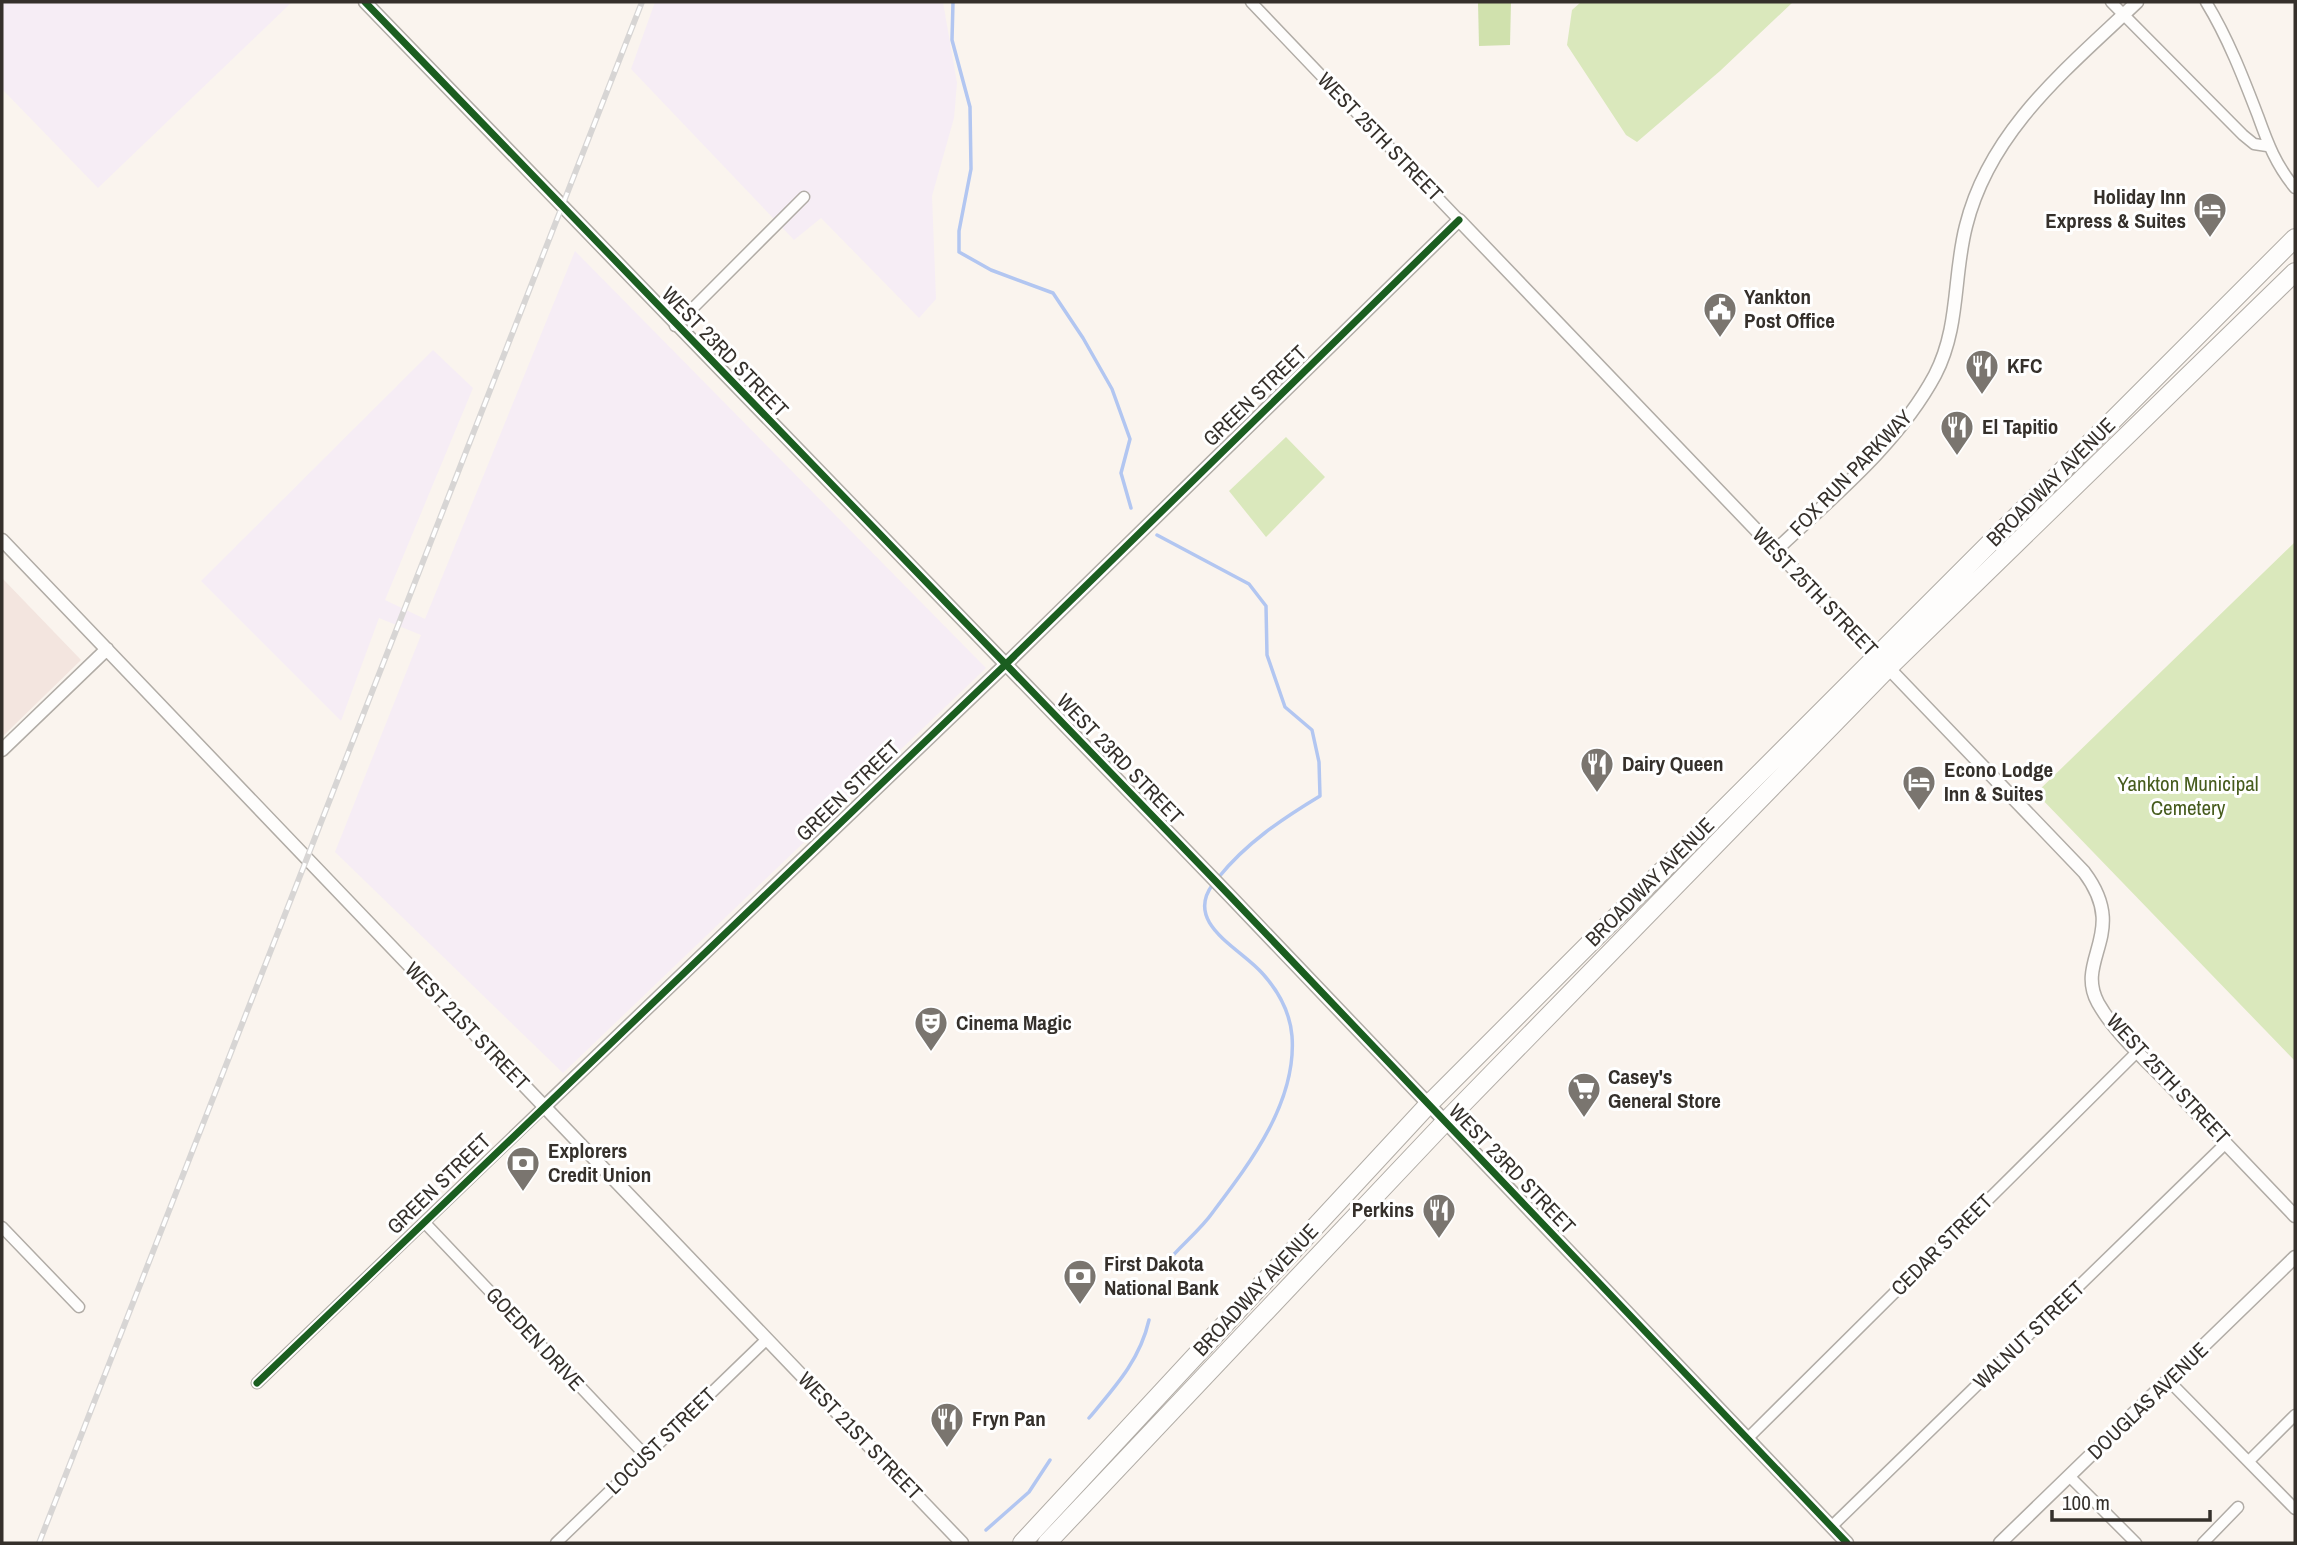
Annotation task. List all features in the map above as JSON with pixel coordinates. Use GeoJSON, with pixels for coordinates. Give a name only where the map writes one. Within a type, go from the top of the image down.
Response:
{"type":"FeatureCollection","features":[{"type":"Feature","properties":{"kind":"highway","name":"BROADWAY AVENUE"},"geometry":{"type":"LineString","coordinates":[[1047,1543],[1882,662],[2295,238]]}},
{"type":"Feature","properties":{"kind":"highway","name":"BROADWAY AVENUE"},"geometry":{"type":"LineString","coordinates":[[1022,1543],[1427,1106],[1882,662],[2295,272]]}},
{"type":"Feature","properties":{"kind":"street","name":"WEST 23RD STREET"},"geometry":{"type":"LineString","coordinates":[[365,2],[675,326],[1213,878],[1427,1106],[1847,1543]]}},
{"type":"Feature","properties":{"kind":"street","name":"WEST 25TH STREET"},"geometry":{"type":"LineString","coordinates":[[1251,2],[2093,884],[2105,918],[2103,937],[2093,966],[2094,993],[2099,1004],[2138,1051],[2295,1216]]}},
{"type":"Feature","properties":{"kind":"street"},"geometry":{"type":"LineString","coordinates":[[2111,2],[2243,135],[2254,144],[2267,146]]}},
{"type":"Feature","properties":{"kind":"street","name":"FOX RUN PARKWAY"},"geometry":{"type":"LineString","coordinates":[[1775,551],[1877,452],[1925,391],[1950,337],[1956,315],[1965,230],[1978,188],[1993,159],[2028,110],[2137,2]]}},
{"type":"Feature","properties":{"kind":"street"},"geometry":{"type":"LineString","coordinates":[[2206,2],[2230,47],[2267,146],[2280,170],[2295,188]]}},
{"type":"Feature","properties":{"kind":"street"},"geometry":{"type":"LineString","coordinates":[[675,326],[804,197]]}},
{"type":"Feature","properties":{"kind":"street","name":"GREEN STREET"},"geometry":{"type":"LineString","coordinates":[[257,1383],[1004,665],[1460,220]]}},
{"type":"Feature","properties":{"kind":"street","name":"WEST 21ST STREET"},"geometry":{"type":"LineString","coordinates":[[2,540],[962,1543]]}},
{"type":"Feature","properties":{"kind":"street"},"geometry":{"type":"LineString","coordinates":[[2,750],[107,649]]}},
{"type":"Feature","properties":{"kind":"street","name":"CEDAR STREET"},"geometry":{"type":"LineString","coordinates":[[1747,1439],[2138,1051]]}},
{"type":"Feature","properties":{"kind":"street","name":"WALNUT STREET"},"geometry":{"type":"LineString","coordinates":[[1831,1527],[2226,1143]]}},
{"type":"Feature","properties":{"kind":"street","name":"GOEDEN DRIVE"},"geometry":{"type":"LineString","coordinates":[[425,1223],[645,1455]]}},
{"type":"Feature","properties":{"kind":"street"},"geometry":{"type":"LineString","coordinates":[[2,1227],[79,1307]]}},
{"type":"Feature","properties":{"kind":"street","name":"DOUGLAS AVENUE"},"geometry":{"type":"LineString","coordinates":[[2000,1543],[2295,1257]]}},
{"type":"Feature","properties":{"kind":"street","name":"LOCUST STREET"},"geometry":{"type":"LineString","coordinates":[[556,1543],[767,1339]]}},
{"type":"Feature","properties":{"kind":"street"},"geometry":{"type":"LineString","coordinates":[[2169,1381],[2295,1509]]}},
{"type":"Feature","properties":{"kind":"street"},"geometry":{"type":"LineString","coordinates":[[2249,1461],[2295,1415]]}},
{"type":"Feature","properties":{"kind":"street"},"geometry":{"type":"LineString","coordinates":[[2070,1478],[2136,1543]]}},
{"type":"Feature","properties":{"kind":"street"},"geometry":{"type":"LineString","coordinates":[[2203,1543],[2238,1507]]}},
{"type":"Feature","properties":{"kind":"shaded area"},"geometry":{"type":"Polygon","coordinates":[[[2,2],[292,2],[98,188],[2,89],[2,2]]]}},
{"type":"Feature","properties":{"kind":"shaded area"},"geometry":{"type":"Polygon","coordinates":[[[655,2],[943,2],[957,83],[954,118],[932,196],[936,299],[919,318],[821,218],[794,240],[631,69],[655,2]]]}},
{"type":"Feature","properties":{"kind":"shaded area"},"geometry":{"type":"Polygon","coordinates":[[[575,251],[986,668],[563,1073],[335,852],[421,635],[379,618],[341,721],[201,581],[433,350],[473,388],[385,600],[425,619],[575,251]]]}},
{"type":"Feature","properties":{"kind":"shaded area"},"geometry":{"type":"Polygon","coordinates":[[[2,578],[81,660],[2,737],[2,578]]]}},
{"type":"Feature","properties":{"kind":"green space"},"geometry":{"type":"Polygon","coordinates":[[[1478,2],[1511,2],[1510,45],[1479,46],[1478,2]]]}},
{"type":"Feature","properties":{"kind":"green space"},"geometry":{"type":"Polygon","coordinates":[[[1581,2],[1793,2],[1720,71],[1637,142],[1626,135],[1567,45],[1572,10],[1581,2]]]}},
{"type":"Feature","properties":{"kind":"green space"},"geometry":{"type":"Polygon","coordinates":[[[1286,437],[1325,477],[1266,537],[1229,491],[1286,437]]]}},
{"type":"Feature","properties":{"kind":"green space","name":"Yankton Municipal Cemetery"},"geometry":{"type":"Polygon","coordinates":[[[2295,542],[2295,1061],[2036,793],[2295,542]]]}},
{"type":"Feature","properties":{"kind":"waterway"},"geometry":{"type":"LineString","coordinates":[[953,2],[952,40],[970,107],[971,169],[959,231],[959,252],[991,270],[1053,293],[1112,389],[1130,439],[1121,473],[1131,508]]}},
{"type":"Feature","properties":{"kind":"waterway"},"geometry":{"type":"LineString","coordinates":[[1157,535],[1249,584],[1266,606],[1267,655],[1285,707],[1312,730],[1319,762],[1320,796],[1265,832],[1218,878]]}},
{"type":"Feature","properties":{"kind":"waterway"},"geometry":{"type":"LineString","coordinates":[[1163,1267],[1207,1219],[1256,1152],[1279,1108],[1292,1061],[1291,1027],[1279,995],[1263,974],[1218,934],[1210,923],[1205,911],[1206,898],[1213,884]]}},
{"type":"Feature","properties":{"kind":"waterway"},"geometry":{"type":"LineString","coordinates":[[1089,1418],[1133,1360],[1149,1320]]}},
{"type":"Feature","properties":{"kind":"waterway"},"geometry":{"type":"LineString","coordinates":[[986,1530],[1029,1492],[1050,1460]]}},
{"type":"Feature","properties":{"kind":"railway"},"geometry":{"type":"LineString","coordinates":[[39,1543],[642,2]]}},
{"type":"Feature","properties":{"kind":"cycle path"},"geometry":{"type":"LineString","coordinates":[[365,2],[1230,896],[1847,1543]]}},
{"type":"Feature","properties":{"kind":"cycle path"},"geometry":{"type":"LineString","coordinates":[[257,1383],[1005,665],[1459,220]]}},
{"type":"Feature","properties":{"kind":"place","name":"Holiday Inn Express & Suites"},"geometry":{"type":"Point","coordinates":[2210,239]}},
{"type":"Feature","properties":{"kind":"place","name":"Yankton Post Office"},"geometry":{"type":"Point","coordinates":[1720,339]}},
{"type":"Feature","properties":{"kind":"place","name":"KFC"},"geometry":{"type":"Point","coordinates":[1982,396]}},
{"type":"Feature","properties":{"kind":"place","name":"El Tapitio"},"geometry":{"type":"Point","coordinates":[1957,457]}},
{"type":"Feature","properties":{"kind":"place","name":"Dairy Queen"},"geometry":{"type":"Point","coordinates":[1597,794]}},
{"type":"Feature","properties":{"kind":"place","name":"Econo Lodge Inn & Suites"},"geometry":{"type":"Point","coordinates":[1919,812]}},
{"type":"Feature","properties":{"kind":"place","name":"Cinema Magic"},"geometry":{"type":"Point","coordinates":[931,1053]}},
{"type":"Feature","properties":{"kind":"place","name":"Casey's General Store"},"geometry":{"type":"Point","coordinates":[1584,1119]}},
{"type":"Feature","properties":{"kind":"place","name":"Explorers Credit Union"},"geometry":{"type":"Point","coordinates":[523,1193]}},
{"type":"Feature","properties":{"kind":"place","name":"Perkins"},"geometry":{"type":"Point","coordinates":[1439,1240]}},
{"type":"Feature","properties":{"kind":"place","name":"First Dakota National Bank"},"geometry":{"type":"Point","coordinates":[1080,1306]}},
{"type":"Feature","properties":{"kind":"place","name":"Fryn Pan"},"geometry":{"type":"Point","coordinates":[947,1449]}}]}
